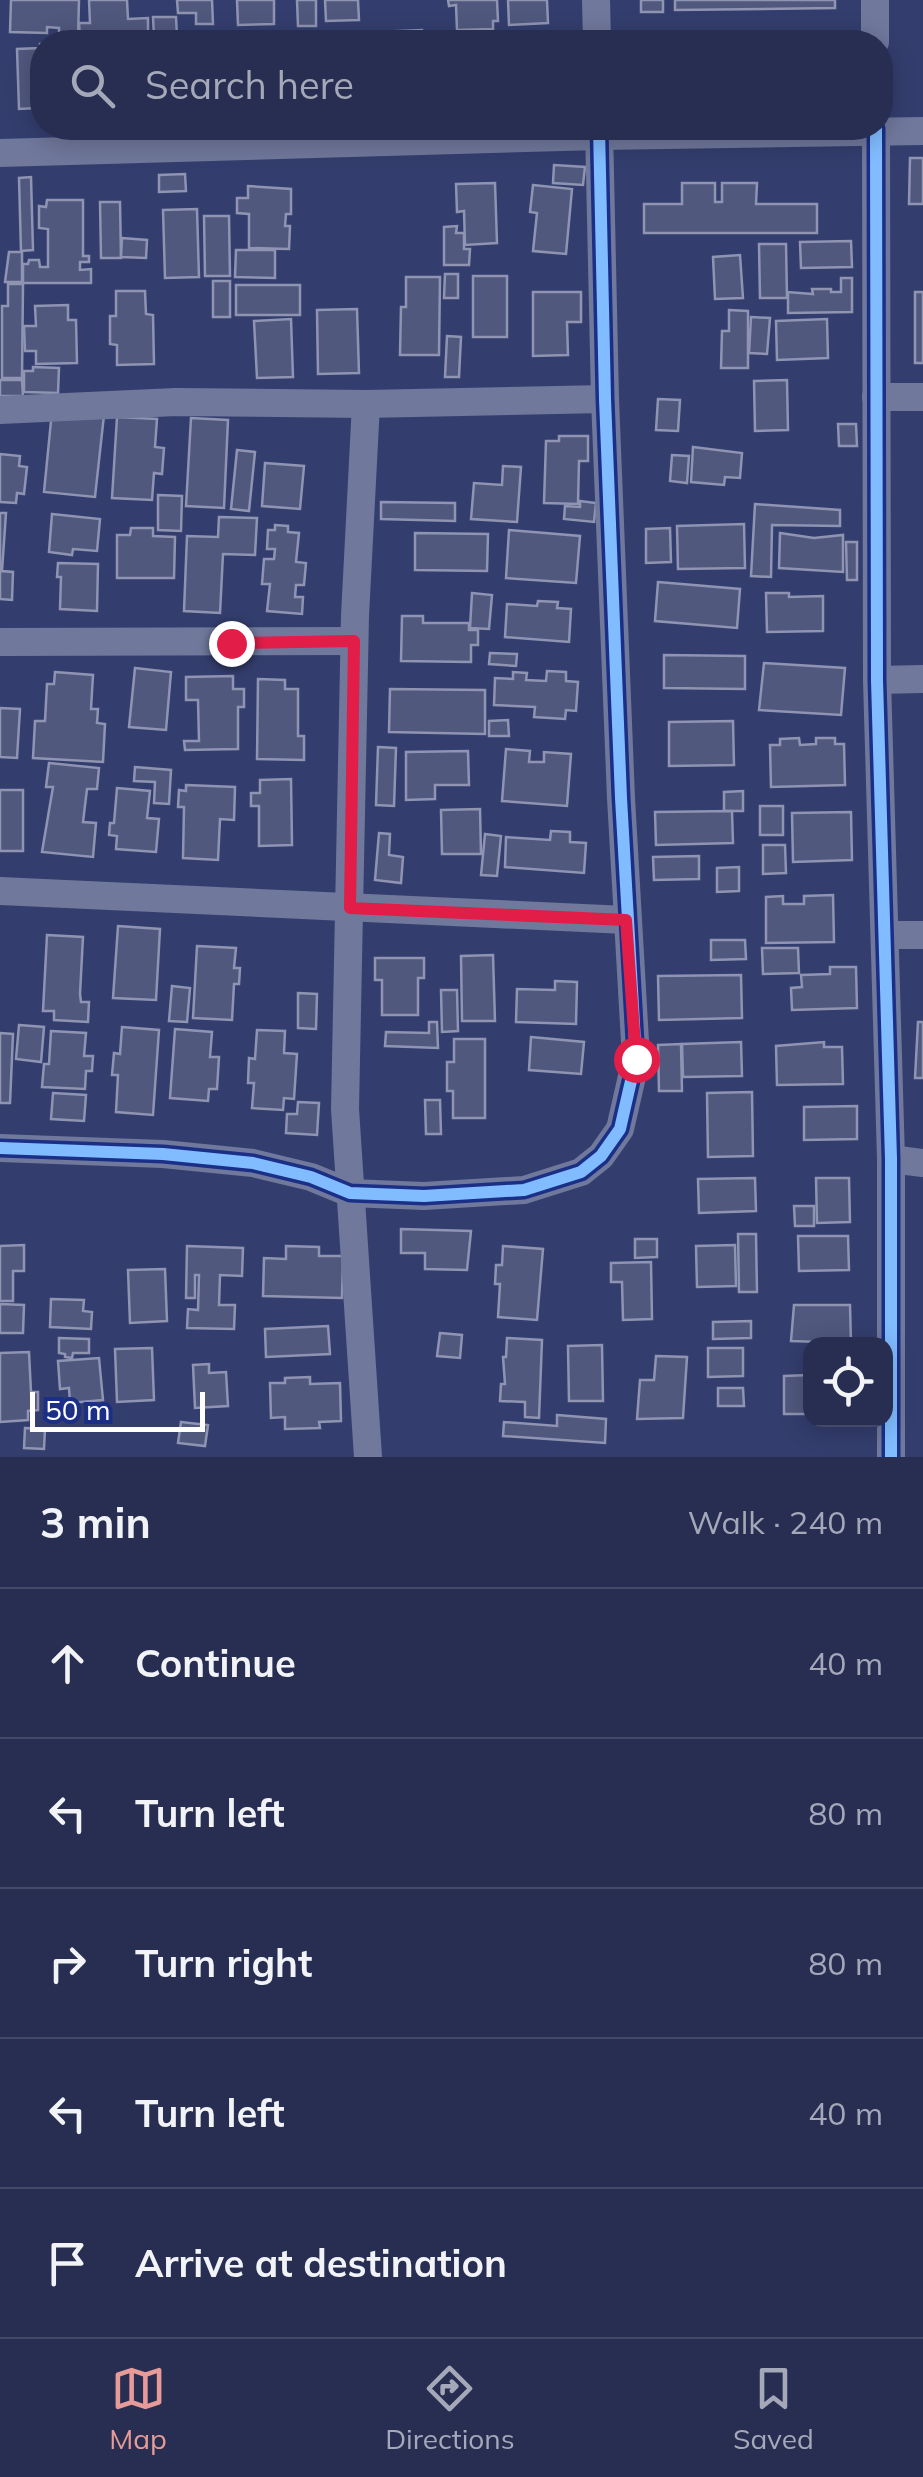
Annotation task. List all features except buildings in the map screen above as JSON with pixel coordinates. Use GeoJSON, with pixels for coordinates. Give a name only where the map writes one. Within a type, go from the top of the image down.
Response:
{"type":"FeatureCollection","features":[{"type":"Feature","properties":{"kind":"street"},"geometry":{"type":"LineString","coordinates":[[596,0],[597,30]]}},
{"type":"Feature","properties":{"kind":"street"},"geometry":{"type":"LineString","coordinates":[[874,0],[875,30]]}},
{"type":"Feature","properties":{"kind":"street"},"geometry":{"type":"LineString","coordinates":[[893,130],[923,132]]}},
{"type":"Feature","properties":{"kind":"street"},"geometry":{"type":"LineString","coordinates":[[0,153],[443,140]]}},
{"type":"Feature","properties":{"kind":"street"},"geometry":{"type":"LineString","coordinates":[[0,1148],[163,1154],[254,1163],[311,1177],[350,1193],[424,1196],[524,1190],[580,1172],[601,1156],[620,1130],[636,1059],[626,920],[605,399],[599,140]]}},
{"type":"Feature","properties":{"kind":"street"},"geometry":{"type":"LineString","coordinates":[[876,140],[877,680],[891,1159],[891,1457]]}},
{"type":"Feature","properties":{"kind":"street"},"geometry":{"type":"LineString","coordinates":[[876,397],[923,397]]}},
{"type":"Feature","properties":{"kind":"street"},"geometry":{"type":"LineString","coordinates":[[0,410],[176,402],[366,404],[605,399]]}},
{"type":"Feature","properties":{"kind":"street"},"geometry":{"type":"LineString","coordinates":[[366,404],[354,641],[345,1109],[368,1457]]}},
{"type":"Feature","properties":{"kind":"street"},"geometry":{"type":"LineString","coordinates":[[0,642],[354,641]]}},
{"type":"Feature","properties":{"kind":"street"},"geometry":{"type":"LineString","coordinates":[[877,680],[923,679]]}},
{"type":"Feature","properties":{"kind":"street"},"geometry":{"type":"LineString","coordinates":[[0,891],[626,920]]}},
{"type":"Feature","properties":{"kind":"street"},"geometry":{"type":"LineString","coordinates":[[886,935],[923,935]]}},
{"type":"Feature","properties":{"kind":"street"},"geometry":{"type":"LineString","coordinates":[[891,1159],[923,1163]]}},
{"type":"Feature","properties":{"kind":"cycle path"},"geometry":{"type":"LineString","coordinates":[[0,1148],[163,1154],[253,1163],[311,1177],[350,1193],[424,1196],[524,1190],[581,1172],[601,1156],[620,1129],[636,1059],[605,399],[599,140]]}},
{"type":"Feature","properties":{"kind":"cycle path"},"geometry":{"type":"LineString","coordinates":[[876,140],[877,680],[891,1159],[891,1457]]}},
{"type":"Feature","properties":{"kind":"route"},"geometry":{"type":"LineString","coordinates":[[231,643],[354,641],[350,908],[626,920],[636,1059]]}}]}
